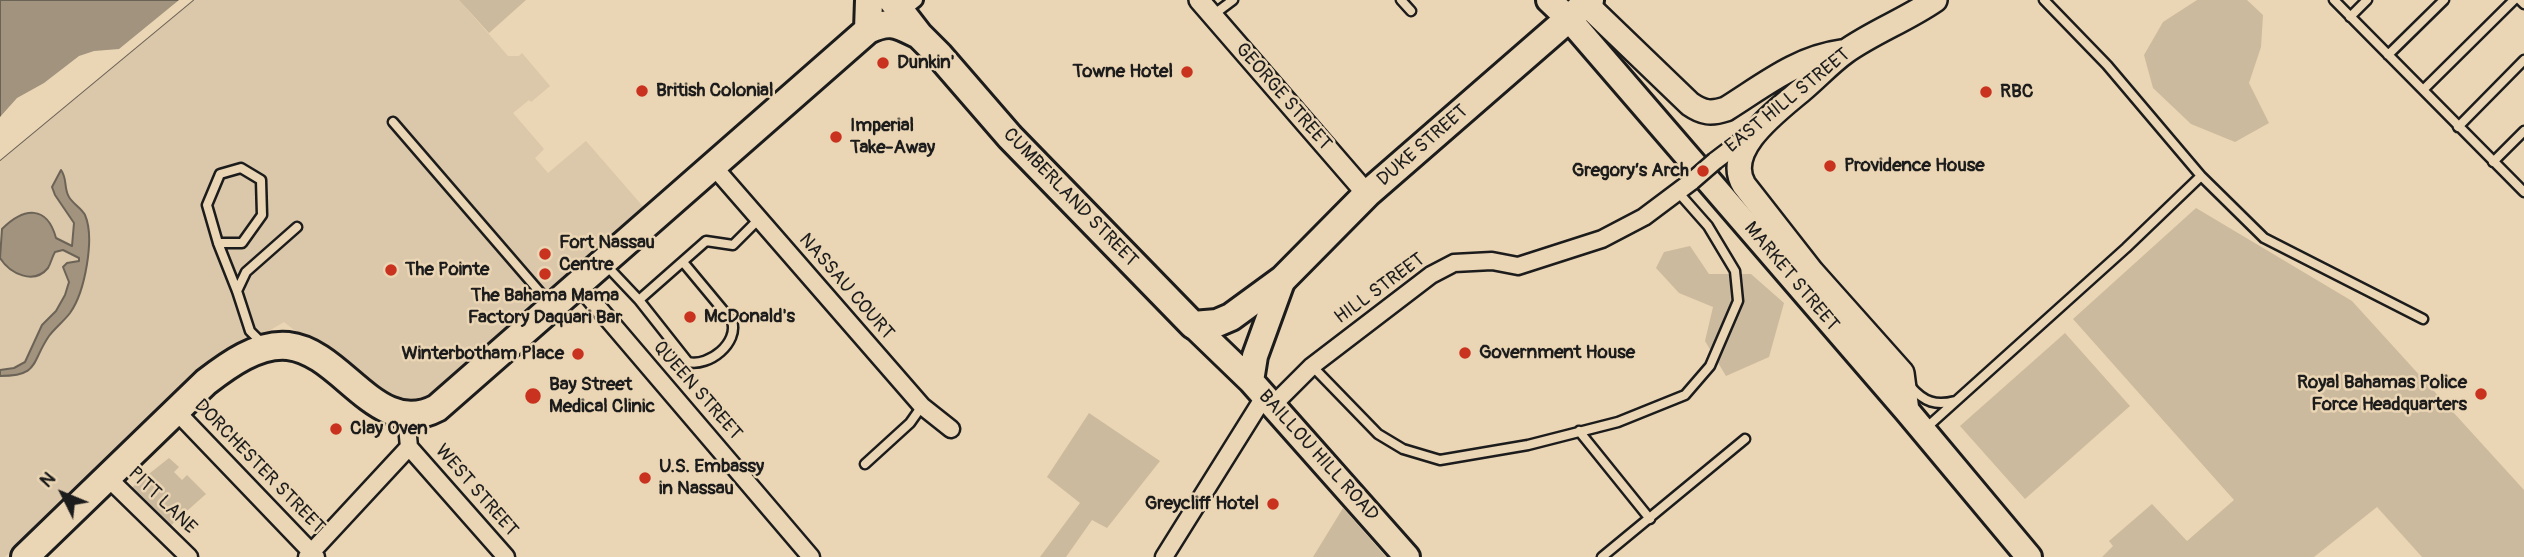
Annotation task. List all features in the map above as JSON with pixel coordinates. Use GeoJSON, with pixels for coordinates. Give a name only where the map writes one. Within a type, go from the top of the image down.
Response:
{"type":"FeatureCollection","features":[{"type":"Feature","properties":{"kind":"highway"},"geometry":{"type":"LineString","coordinates":[[25,557],[175,410],[226,367],[266,348],[287,346],[309,352],[336,370],[366,396],[386,409],[402,415],[427,413],[446,402],[868,30],[869,0]]}},
{"type":"Feature","properties":{"kind":"highway","name":"CUMBERLAND STREET"},"geometry":{"type":"LineString","coordinates":[[903,4],[919,35],[1010,138],[1193,325]]}},
{"type":"Feature","properties":{"kind":"highway","name":"DUKE STREET"},"geometry":{"type":"LineString","coordinates":[[1193,325],[1217,323],[1231,317],[1283,279],[1367,194],[1582,8]]}},
{"type":"Feature","properties":{"kind":"highway","name":"CUMBERLAND STREET"},"geometry":{"type":"LineString","coordinates":[[868,30],[880,24],[893,23],[919,35]]}},
{"type":"Feature","properties":{"kind":"main road","name":"MARKET STREET"},"geometry":{"type":"LineString","coordinates":[[1549,0],[1582,8],[1907,411],[2029,557]]}},
{"type":"Feature","properties":{"kind":"main road","name":"EAST HILL STREET"},"geometry":{"type":"LineString","coordinates":[[1758,128],[1845,52],[1935,0]]}},
{"type":"Feature","properties":{"kind":"main road"},"geometry":{"type":"LineString","coordinates":[[1582,8],[1701,111],[1713,113],[1726,109],[1793,66],[1821,55],[1845,52]]}},
{"type":"Feature","properties":{"kind":"main road"},"geometry":{"type":"LineString","coordinates":[[1758,128],[1742,155],[1738,176],[1812,272],[1902,373],[1907,411]]}},
{"type":"Feature","properties":{"kind":"main road","name":"DUKE STREET"},"geometry":{"type":"LineString","coordinates":[[1263,395],[1255,356],[1283,279]]}},
{"type":"Feature","properties":{"kind":"main road","name":"CUMBERLAND STREET"},"geometry":{"type":"LineString","coordinates":[[1193,325],[1226,357]]}},
{"type":"Feature","properties":{"kind":"main road","name":"BAILLOU HILL ROAD"},"geometry":{"type":"LineString","coordinates":[[1226,357],[1407,557]]}},
{"type":"Feature","properties":{"kind":"street","name":"GEORGE STREET"},"geometry":{"type":"LineString","coordinates":[[1199,0],[1367,194]]}},
{"type":"Feature","properties":{"kind":"street","name":"EAST HILL STREET"},"geometry":{"type":"LineString","coordinates":[[1715,161],[1758,128]]}},
{"type":"Feature","properties":{"kind":"street","name":"HILL STREET"},"geometry":{"type":"LineString","coordinates":[[1164,557],[1263,395],[1312,366],[1431,275],[1454,263],[1492,261],[1518,266],[1602,239],[1644,217],[1715,161]]}},
{"type":"Feature","properties":{"kind":"street","name":"NASSAU COURT"},"geometry":{"type":"LineString","coordinates":[[713,167],[922,406],[951,429]]}},
{"type":"Feature","properties":{"kind":"street","name":"QUEEN STREET"},"geometry":{"type":"LineString","coordinates":[[578,284],[811,557]]}},
{"type":"Feature","properties":{"kind":"street","name":"DORCHESTER STREET"},"geometry":{"type":"LineString","coordinates":[[175,410],[312,556]]}},
{"type":"Feature","properties":{"kind":"street","name":"WEST STREET"},"geometry":{"type":"LineString","coordinates":[[402,415],[408,432],[409,447],[506,557]]}},
{"type":"Feature","properties":{"kind":"street"},"geometry":{"type":"LineString","coordinates":[[312,556],[409,447]]}},
{"type":"Feature","properties":{"kind":"street","name":"PITT LANE"},"geometry":{"type":"LineString","coordinates":[[106,476],[189,557]]}},
{"type":"Feature","properties":{"kind":"lane"},"geometry":{"type":"LineString","coordinates":[[1212,16],[1233,0]]}},
{"type":"Feature","properties":{"kind":"lane"},"geometry":{"type":"LineString","coordinates":[[1401,0],[1411,11]]}},
{"type":"Feature","properties":{"kind":"lane"},"geometry":{"type":"LineString","coordinates":[[2044,0],[2107,65],[2201,176],[2264,238],[2423,319]]}},
{"type":"Feature","properties":{"kind":"lane"},"geometry":{"type":"LineString","coordinates":[[2334,0],[2524,192]]}},
{"type":"Feature","properties":{"kind":"lane"},"geometry":{"type":"LineString","coordinates":[[2350,17],[2367,0]]}},
{"type":"Feature","properties":{"kind":"lane"},"geometry":{"type":"LineString","coordinates":[[2388,55],[2444,0]]}},
{"type":"Feature","properties":{"kind":"lane"},"geometry":{"type":"LineString","coordinates":[[2423,90],[2514,0]]}},
{"type":"Feature","properties":{"kind":"lane"},"geometry":{"type":"LineString","coordinates":[[2520,0],[2524,4]]}},
{"type":"Feature","properties":{"kind":"lane"},"geometry":{"type":"LineString","coordinates":[[2459,127],[2524,60]]}},
{"type":"Feature","properties":{"kind":"lane"},"geometry":{"type":"LineString","coordinates":[[393,122],[553,308]]}},
{"type":"Feature","properties":{"kind":"lane"},"geometry":{"type":"LineString","coordinates":[[2493,162],[2524,131]]}},
{"type":"Feature","properties":{"kind":"lane"},"geometry":{"type":"LineString","coordinates":[[218,243],[242,243],[262,215],[261,180],[241,168],[220,174],[207,205],[218,243],[250,331],[266,348]]}},
{"type":"Feature","properties":{"kind":"lane"},"geometry":{"type":"LineString","coordinates":[[1923,430],[2126,248],[2201,176]]}},
{"type":"Feature","properties":{"kind":"lane"},"geometry":{"type":"LineString","coordinates":[[1312,366],[1378,434],[1403,449],[1440,460],[1528,445],[1618,422],[1685,395],[1710,366],[1738,301],[1735,271],[1708,226],[1678,192]]}},
{"type":"Feature","properties":{"kind":"lane"},"geometry":{"type":"LineString","coordinates":[[639,300],[706,241],[733,246],[759,219]]}},
{"type":"Feature","properties":{"kind":"lane"},"geometry":{"type":"LineString","coordinates":[[237,291],[246,272],[297,227]]}},
{"type":"Feature","properties":{"kind":"lane"},"geometry":{"type":"LineString","coordinates":[[603,262],[639,300],[688,362],[697,364],[714,357],[732,339],[734,328],[732,321],[683,261]]}},
{"type":"Feature","properties":{"kind":"lane"},"geometry":{"type":"LineString","coordinates":[[1902,373],[1912,389],[1926,400],[1941,404],[1956,401]]}},
{"type":"Feature","properties":{"kind":"lane"},"geometry":{"type":"LineString","coordinates":[[865,464],[910,423],[922,406]]}},
{"type":"Feature","properties":{"kind":"lane"},"geometry":{"type":"LineString","coordinates":[[1579,431],[1650,519]]}},
{"type":"Feature","properties":{"kind":"lane"},"geometry":{"type":"LineString","coordinates":[[1602,557],[1745,439]]}},
{"type":"Feature","properties":{"kind":"shaded area"},"geometry":{"type":"Polygon","coordinates":[[[0,0],[193,0],[0,160],[0,0]]]}},
{"type":"Feature","properties":{"kind":"shaded area","name":"The Pointe"},"geometry":{"type":"Polygon","coordinates":[[[193,0],[459,0],[508,56],[519,56],[522,53],[550,86],[513,113],[544,149],[535,158],[548,173],[586,141],[646,210],[445,396],[414,408],[376,394],[284,322],[192,375],[5,557],[0,557],[0,160],[193,0]]]}},
{"type":"Feature","properties":{"kind":"shaded area"},"geometry":{"type":"Polygon","coordinates":[[[459,0],[526,0],[489,33],[459,0]]]}},
{"type":"Feature","properties":{"kind":"shaded area"},"geometry":{"type":"Polygon","coordinates":[[[2197,0],[2247,0],[2263,15],[2261,47],[2249,83],[2269,123],[2235,142],[2191,124],[2153,88],[2144,55],[2163,22],[2197,0]]]}},
{"type":"Feature","properties":{"kind":"shaded area"},"geometry":{"type":"Polygon","coordinates":[[[61,170],[68,195],[85,215],[88,225],[89,251],[84,279],[70,313],[49,336],[33,366],[22,373],[0,376],[0,370],[14,368],[25,362],[42,325],[56,311],[65,295],[69,282],[63,267],[67,263],[79,261],[79,258],[63,250],[55,252],[48,268],[29,277],[16,273],[0,258],[2,229],[26,213],[41,215],[52,227],[56,238],[72,246],[74,223],[52,187],[61,170]]]}},
{"type":"Feature","properties":{"kind":"shaded area"},"geometry":{"type":"Polygon","coordinates":[[[2196,208],[2352,301],[2524,490],[2524,557],[2422,557],[2377,507],[2314,557],[2102,557],[2113,546],[2109,541],[2152,504],[2187,541],[2234,500],[2073,319],[2196,208]]]}},
{"type":"Feature","properties":{"kind":"shaded area"},"geometry":{"type":"Polygon","coordinates":[[[1690,246],[1709,274],[1751,274],[1784,303],[1769,357],[1726,376],[1705,341],[1713,307],[1679,293],[1656,268],[1664,252],[1690,246]]]}},
{"type":"Feature","properties":{"kind":"shaded area"},"geometry":{"type":"Polygon","coordinates":[[[2065,333],[2130,406],[2025,499],[1960,426],[2065,333]]]}},
{"type":"Feature","properties":{"kind":"shaded area"},"geometry":{"type":"Polygon","coordinates":[[[1089,413],[1160,461],[1107,528],[1092,520],[1066,557],[1040,557],[1080,503],[1047,477],[1089,413]]]}},
{"type":"Feature","properties":{"kind":"shaded area"},"geometry":{"type":"Polygon","coordinates":[[[169,458],[179,467],[174,472],[182,480],[187,475],[206,494],[169,527],[130,489],[169,458]]]}},
{"type":"Feature","properties":{"kind":"shaded area"},"geometry":{"type":"Polygon","coordinates":[[[1343,508],[1386,557],[1313,557],[1343,508]]]}},
{"type":"Feature","properties":{"kind":"pier"},"geometry":{"type":"Polygon","coordinates":[[[179,0],[193,0],[0,160],[0,117],[17,98],[44,83],[79,56],[94,51],[119,49],[179,0]]]}},
{"type":"Feature","properties":{"kind":"place","name":"Dunkin'"},"geometry":{"type":"Point","coordinates":[883,63]}},
{"type":"Feature","properties":{"kind":"place","name":"Towne Hotel"},"geometry":{"type":"Point","coordinates":[1187,72]}},
{"type":"Feature","properties":{"kind":"place","name":"British Colonial"},"geometry":{"type":"Point","coordinates":[642,91]}},
{"type":"Feature","properties":{"kind":"place","name":"RBC"},"geometry":{"type":"Point","coordinates":[1986,92]}},
{"type":"Feature","properties":{"kind":"place","name":"Imperial Take-Away"},"geometry":{"type":"Point","coordinates":[836,137]}},
{"type":"Feature","properties":{"kind":"place","name":"Providence House"},"geometry":{"type":"Point","coordinates":[1830,166]}},
{"type":"Feature","properties":{"kind":"place","name":"Gregory’s Arch"},"geometry":{"type":"Point","coordinates":[1703,171]}},
{"type":"Feature","properties":{"kind":"place","name":"Fort Nassau Centre"},"geometry":{"type":"Point","coordinates":[545,254]}},
{"type":"Feature","properties":{"kind":"place","name":"The Pointe"},"geometry":{"type":"Point","coordinates":[391,270]}},
{"type":"Feature","properties":{"kind":"place","name":"The Bahama Mama Factory Daquari Bar"},"geometry":{"type":"Point","coordinates":[545,274]}},
{"type":"Feature","properties":{"kind":"place","name":"McDonald's"},"geometry":{"type":"Point","coordinates":[690,317]}},
{"type":"Feature","properties":{"kind":"place","name":"Government House"},"geometry":{"type":"Point","coordinates":[1465,353]}},
{"type":"Feature","properties":{"kind":"place","name":"Winterbotham Place"},"geometry":{"type":"Point","coordinates":[578,354]}},
{"type":"Feature","properties":{"kind":"place","name":"Royal Bahamas Police Force Headquarters"},"geometry":{"type":"Point","coordinates":[2481,394]}},
{"type":"Feature","properties":{"kind":"place","name":"Bay Street Medical Clinic"},"geometry":{"type":"Point","coordinates":[533,396]}},
{"type":"Feature","properties":{"kind":"place","name":"Clay Oven"},"geometry":{"type":"Point","coordinates":[336,429]}},
{"type":"Feature","properties":{"kind":"place","name":"U.S. Embassy in Nassau"},"geometry":{"type":"Point","coordinates":[645,478]}},
{"type":"Feature","properties":{"kind":"place","name":"Greycliff Hotel"},"geometry":{"type":"Point","coordinates":[1273,504]}}]}
